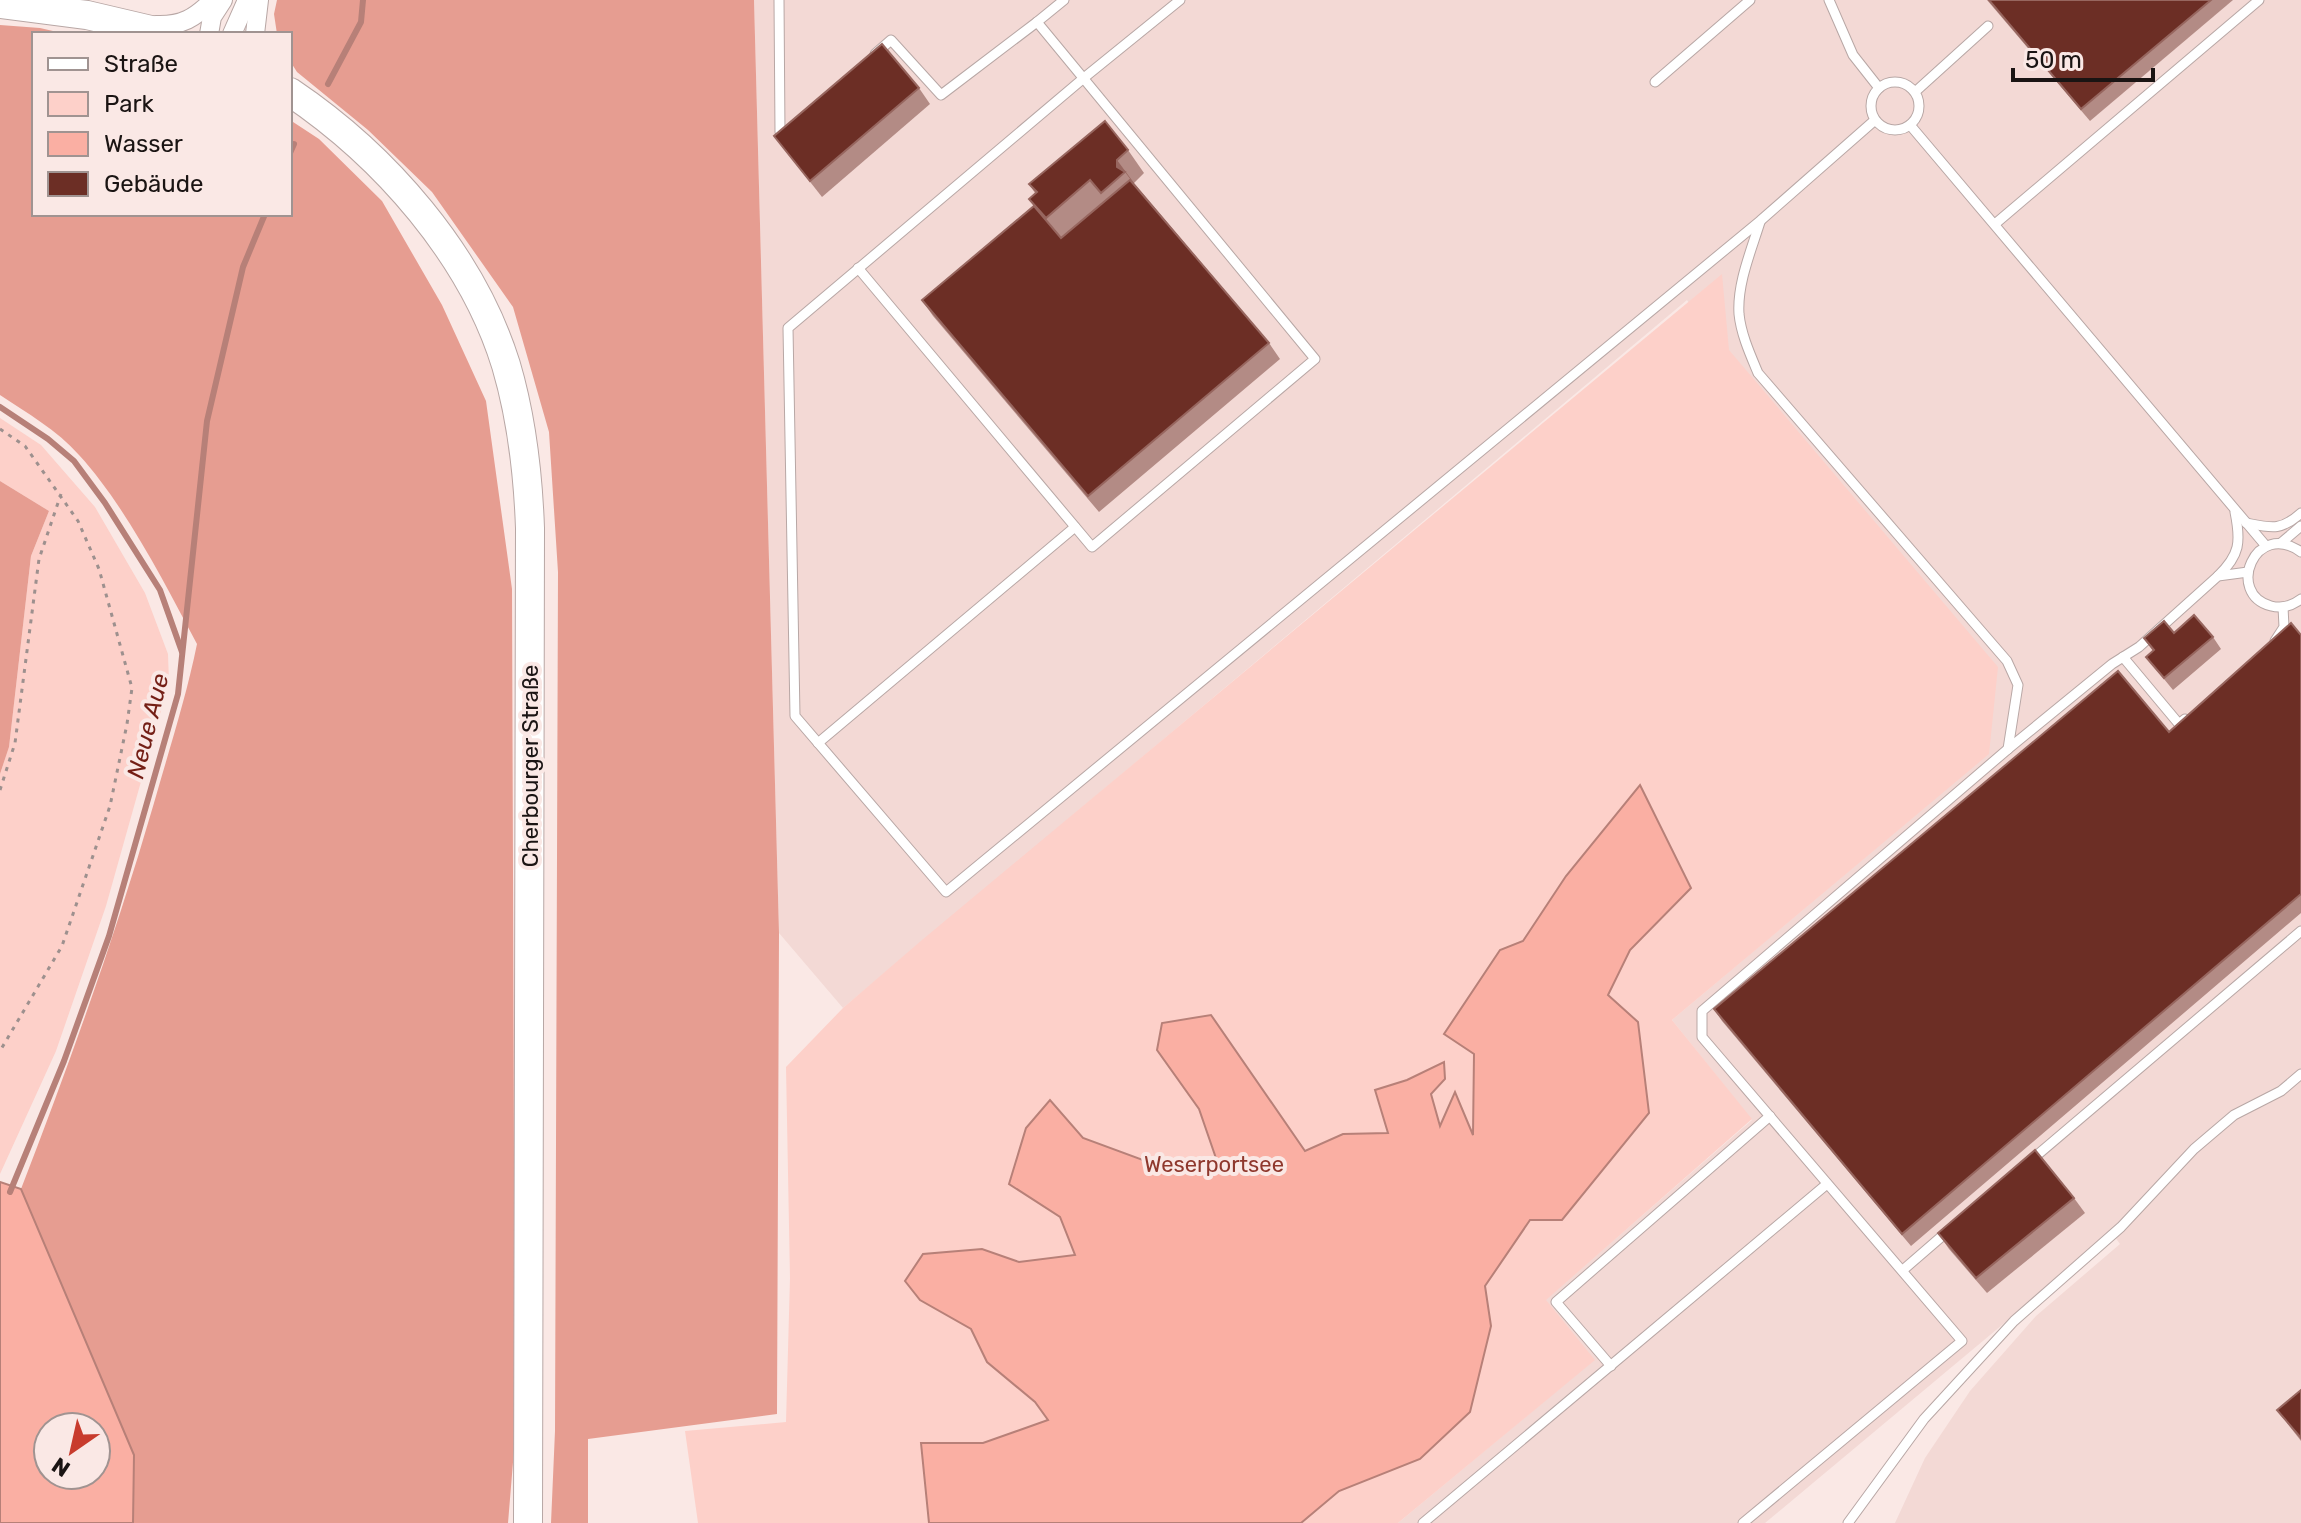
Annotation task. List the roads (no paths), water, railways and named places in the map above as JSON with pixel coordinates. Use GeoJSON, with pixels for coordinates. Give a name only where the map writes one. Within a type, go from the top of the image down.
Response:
{"type":"FeatureCollection","features":[{"type":"Feature","properties":{"kind":"main road"},"geometry":{"type":"LineString","coordinates":[[0,4],[87,15],[161,32]]}},
{"type":"Feature","properties":{"kind":"main road","name":"Cherbourger Straße"},"geometry":{"type":"LineString","coordinates":[[292,94],[368,154],[446,248],[490,324],[505,364],[522,436],[530,528],[528,1523]]}},
{"type":"Feature","properties":{"kind":"street"},"geometry":{"type":"LineString","coordinates":[[137,25],[184,23],[213,0]]}},
{"type":"Feature","properties":{"kind":"street"},"geometry":{"type":"LineString","coordinates":[[209,32],[212,17],[223,0]]}},
{"type":"Feature","properties":{"kind":"street"},"geometry":{"type":"LineString","coordinates":[[233,32],[247,0]]}},
{"type":"Feature","properties":{"kind":"street"},"geometry":{"type":"LineString","coordinates":[[255,32],[259,0]]}},
{"type":"Feature","properties":{"kind":"lane"},"geometry":{"type":"LineString","coordinates":[[779,0],[780,132],[791,123]]}},
{"type":"Feature","properties":{"kind":"lane"},"geometry":{"type":"LineString","coordinates":[[869,58],[891,40],[941,95],[1064,0]]}},
{"type":"Feature","properties":{"kind":"lane"},"geometry":{"type":"LineString","coordinates":[[1180,0],[788,328],[795,716],[946,892],[1760,221],[1875,120]]}},
{"type":"Feature","properties":{"kind":"lane"},"geometry":{"type":"LineString","coordinates":[[1655,82],[1750,0]]}},
{"type":"Feature","properties":{"kind":"lane"},"geometry":{"type":"LineString","coordinates":[[1829,0],[1853,55],[1879,88]]}},
{"type":"Feature","properties":{"kind":"lane"},"geometry":{"type":"LineString","coordinates":[[1995,224],[2259,0]]}},
{"type":"Feature","properties":{"kind":"lane"},"geometry":{"type":"LineString","coordinates":[[858,268],[1092,547],[1315,359],[1037,22]]}},
{"type":"Feature","properties":{"kind":"lane"},"geometry":{"type":"LineString","coordinates":[[1915,92],[1988,26]]}},
{"type":"Feature","properties":{"kind":"lane"},"geometry":{"type":"LineString","coordinates":[[1902,83],[1915,92],[1920,106],[1910,125],[1895,131],[1875,120],[1872,100],[1879,88],[1886,84],[1902,83]]}},
{"type":"Feature","properties":{"kind":"lane"},"geometry":{"type":"LineString","coordinates":[[1910,125],[2266,546]]}},
{"type":"Feature","properties":{"kind":"lane"},"geometry":{"type":"LineString","coordinates":[[1760,221],[1743,279],[1739,313],[1746,344],[1758,373],[2007,661],[2018,685],[2008,749]]}},
{"type":"Feature","properties":{"kind":"lane"},"geometry":{"type":"LineString","coordinates":[[1743,1523],[1962,1341],[1702,1037],[1702,1011],[2008,749],[2139,647],[2233,562],[2240,536],[2234,509]]}},
{"type":"Feature","properties":{"kind":"lane"},"geometry":{"type":"LineString","coordinates":[[2246,523],[2270,528],[2287,526],[2301,513]]}},
{"type":"Feature","properties":{"kind":"lane"},"geometry":{"type":"LineString","coordinates":[[2301,526],[2281,543],[2266,546],[2257,553],[2248,572],[2248,581],[2257,598],[2265,604],[2283,607],[2301,599]]}},
{"type":"Feature","properties":{"kind":"lane"},"geometry":{"type":"LineString","coordinates":[[818,743],[1075,527]]}},
{"type":"Feature","properties":{"kind":"lane"},"geometry":{"type":"LineString","coordinates":[[2281,543],[2301,552]]}},
{"type":"Feature","properties":{"kind":"lane"},"geometry":{"type":"LineString","coordinates":[[2218,576],[2248,572]]}},
{"type":"Feature","properties":{"kind":"lane"},"geometry":{"type":"LineString","coordinates":[[2263,652],[2284,627],[2283,607]]}},
{"type":"Feature","properties":{"kind":"lane"},"geometry":{"type":"LineString","coordinates":[[2123,657],[2179,724],[2191,714]]}},
{"type":"Feature","properties":{"kind":"lane"},"geometry":{"type":"LineString","coordinates":[[2024,1167],[2301,931]]}},
{"type":"Feature","properties":{"kind":"lane"},"geometry":{"type":"LineString","coordinates":[[1848,1523],[1924,1419],[2014,1321],[2121,1227],[2194,1149],[2224,1123],[2281,1091],[2301,1074]]}},
{"type":"Feature","properties":{"kind":"lane"},"geometry":{"type":"LineString","coordinates":[[1611,1366],[1556,1302],[1770,1116]]}},
{"type":"Feature","properties":{"kind":"lane"},"geometry":{"type":"LineString","coordinates":[[1423,1523],[1827,1184]]}},
{"type":"Feature","properties":{"kind":"lane"},"geometry":{"type":"LineString","coordinates":[[1903,1270],[1951,1229]]}},
{"type":"Feature","properties":{"kind":"water","name":"Weserportsee"},"geometry":{"type":"Polygon","coordinates":[[[1640,785],[1691,888],[1630,950],[1608,995],[1638,1022],[1649,1113],[1562,1220],[1530,1220],[1485,1286],[1491,1326],[1470,1412],[1420,1459],[1339,1491],[1301,1523],[929,1523],[921,1443],[983,1443],[1048,1420],[1035,1402],[987,1362],[971,1329],[920,1300],[905,1281],[923,1254],[982,1249],[1019,1262],[1075,1255],[1060,1217],[1009,1184],[1026,1128],[1050,1100],[1083,1138],[1178,1173],[1219,1167],[1199,1109],[1157,1050],[1162,1023],[1211,1015],[1305,1151],[1343,1134],[1388,1133],[1375,1090],[1407,1080],[1444,1062],[1445,1079],[1431,1094],[1440,1126],[1455,1092],[1473,1135],[1474,1054],[1444,1034],[1500,950],[1523,941],[1566,876],[1640,785]]]}},
{"type":"Feature","properties":{"kind":"water"},"geometry":{"type":"Polygon","coordinates":[[[0,1182],[21,1189],[134,1455],[133,1523],[0,1523],[0,1182]]]}},
{"type":"Feature","properties":{"kind":"waterway","name":"Neue Aue"},"geometry":{"type":"LineString","coordinates":[[328,84],[361,22],[363,0]]}},
{"type":"Feature","properties":{"kind":"waterway","name":"Neue Aue"},"geometry":{"type":"LineString","coordinates":[[292,148],[294,144]]}},
{"type":"Feature","properties":{"kind":"waterway","name":"Neue Aue"},"geometry":{"type":"LineString","coordinates":[[10,1192],[64,1061],[109,936],[178,694],[207,421],[243,267],[264,216]]}},
{"type":"Feature","properties":{"kind":"waterway"},"geometry":{"type":"LineString","coordinates":[[0,407],[48,439],[74,461],[105,503],[160,590],[182,652]]}}]}
